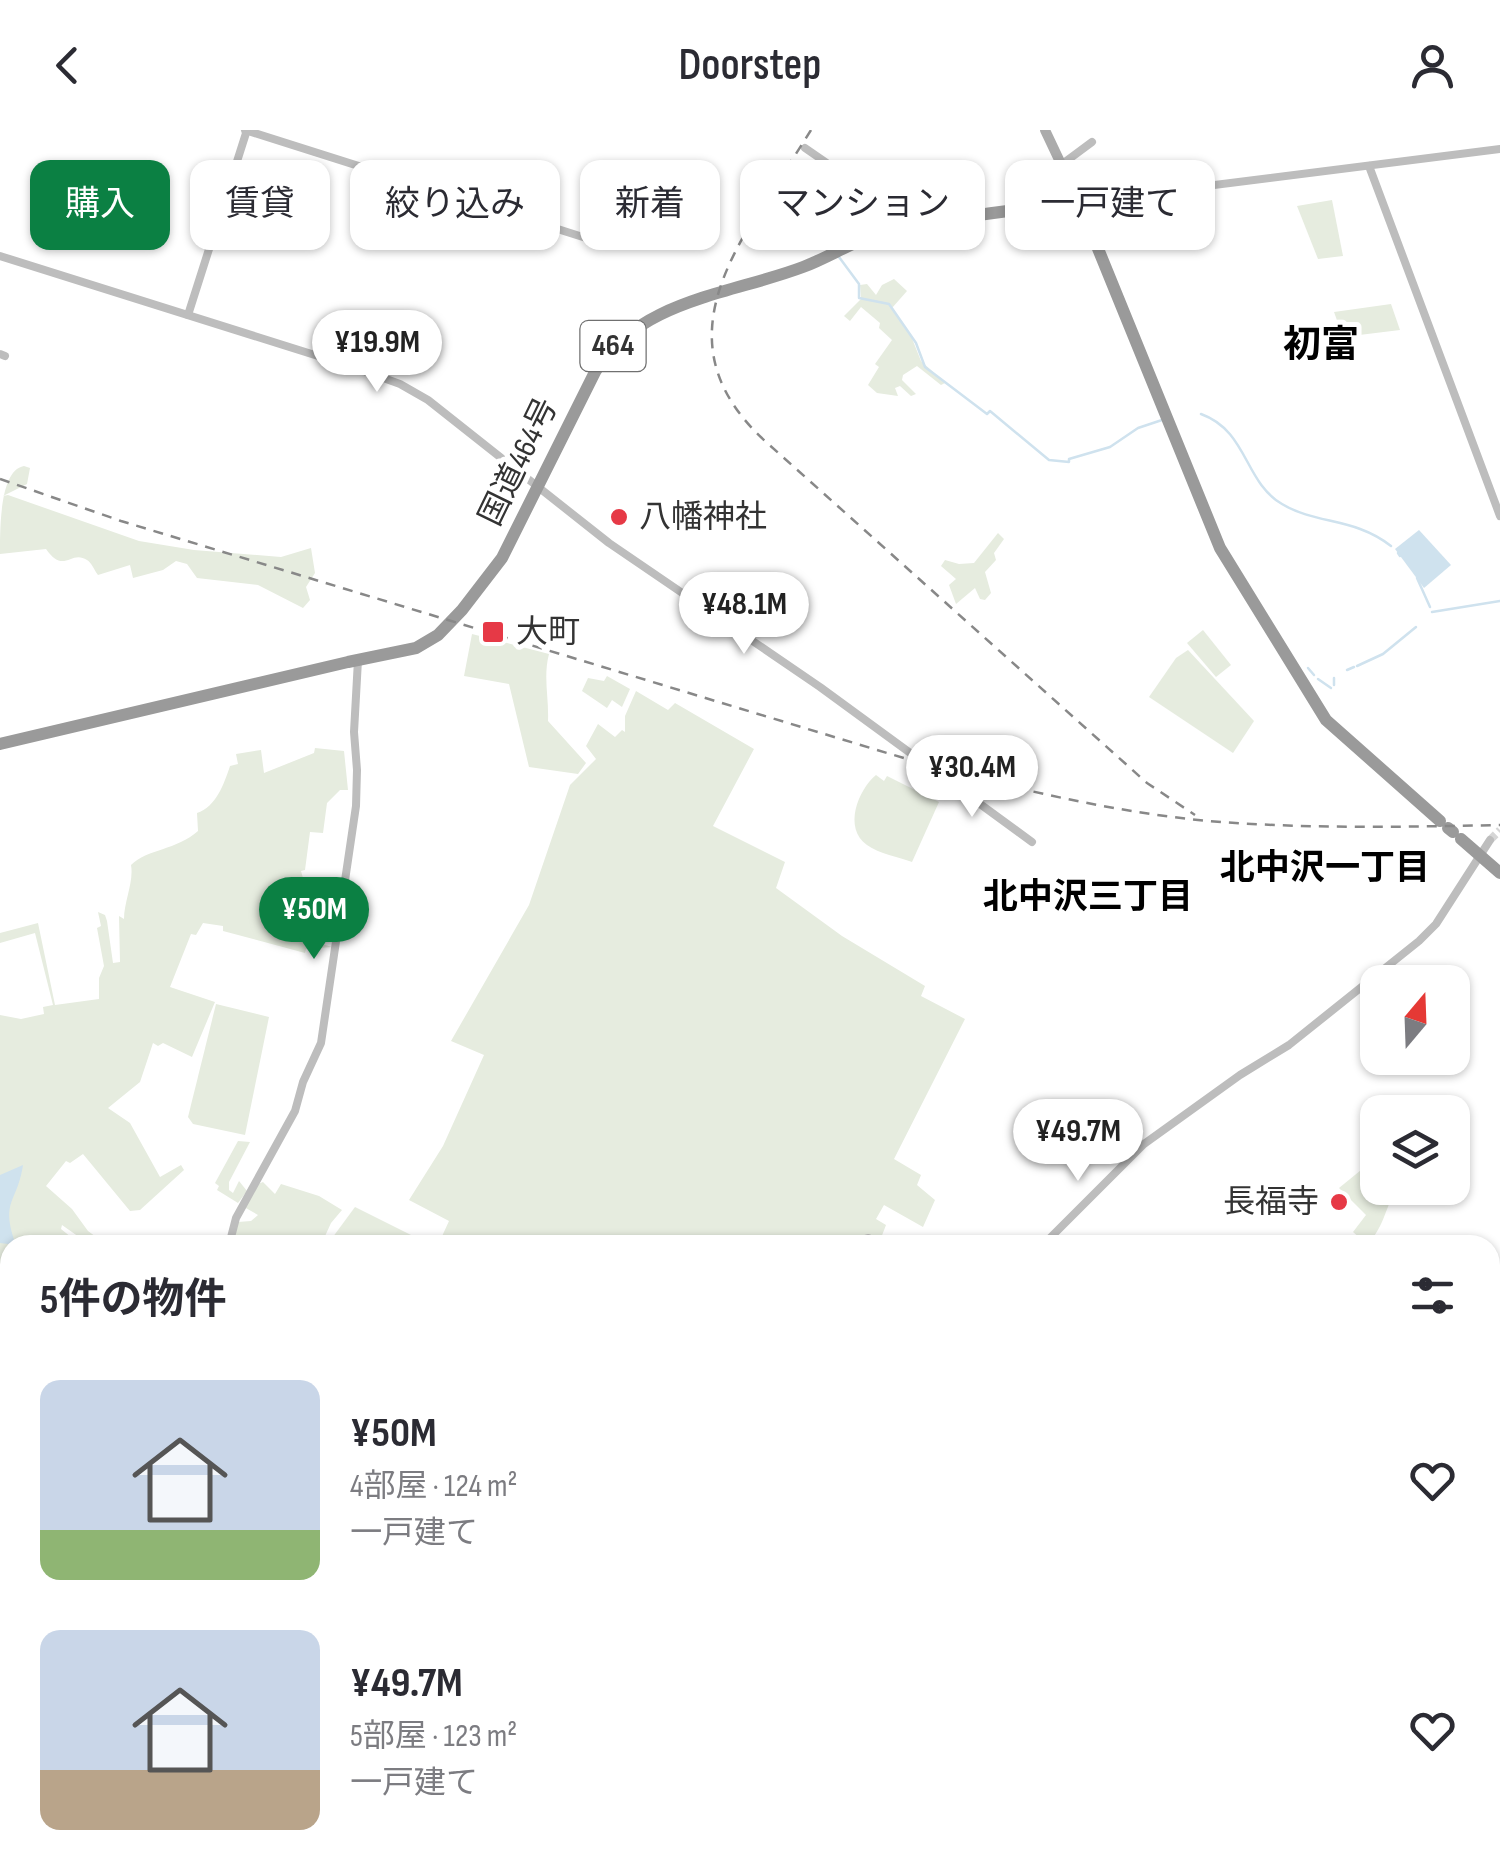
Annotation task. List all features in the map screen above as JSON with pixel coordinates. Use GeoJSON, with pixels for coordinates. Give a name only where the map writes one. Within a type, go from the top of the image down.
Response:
{"type":"FeatureCollection","features":[{"type":"Feature","properties":{"kind":"highway","name":"国道464号"},"geometry":{"type":"LineString","coordinates":[[0,744],[416,648],[445,629],[499,564],[601,362],[634,327],[663,313],[804,267],[841,250]]}},
{"type":"Feature","properties":{"kind":"highway"},"geometry":{"type":"LineString","coordinates":[[1098,250],[1220,548],[1326,720],[1500,873]]}},
{"type":"Feature","properties":{"kind":"main road"},"geometry":{"type":"LineString","coordinates":[[1044,130],[1059,160]]}},
{"type":"Feature","properties":{"kind":"street"},"geometry":{"type":"LineString","coordinates":[[188,315],[246,130],[580,236]]}},
{"type":"Feature","properties":{"kind":"street"},"geometry":{"type":"LineString","coordinates":[[1068,160],[1092,142]]}},
{"type":"Feature","properties":{"kind":"street"},"geometry":{"type":"LineString","coordinates":[[805,148],[822,160]]}},
{"type":"Feature","properties":{"kind":"street"},"geometry":{"type":"LineString","coordinates":[[1215,185],[1500,149]]}},
{"type":"Feature","properties":{"kind":"street"},"geometry":{"type":"LineString","coordinates":[[1369,166],[1500,516]]}},
{"type":"Feature","properties":{"kind":"street"},"geometry":{"type":"LineString","coordinates":[[0,256],[409,388],[609,543],[820,687],[1032,842]]}},
{"type":"Feature","properties":{"kind":"street"},"geometry":{"type":"LineString","coordinates":[[232,1235],[240,1208],[295,1111],[324,1033],[356,806],[354,732],[358,660]]}},
{"type":"Feature","properties":{"kind":"street"},"geometry":{"type":"LineString","coordinates":[[1053,1235],[1138,1150],[1240,1075],[1289,1045],[1419,941],[1436,924],[1490,840]]}},
{"type":"Feature","properties":{"kind":"shaded area"},"geometry":{"type":"Polygon","coordinates":[[[1332,200],[1343,256],[1318,259],[1297,206],[1332,200]]]}},
{"type":"Feature","properties":{"kind":"shaded area"},"geometry":{"type":"Polygon","coordinates":[[[894,279],[907,291],[892,308],[911,336],[921,361],[945,383],[941,385],[917,366],[902,380],[916,394],[911,396],[900,386],[895,388],[898,396],[877,393],[868,385],[879,367],[875,364],[892,340],[861,307],[850,321],[844,316],[861,299],[860,285],[867,284],[876,295],[882,285],[894,279]]]}},
{"type":"Feature","properties":{"kind":"shaded area"},"geometry":{"type":"Polygon","coordinates":[[[1391,304],[1400,330],[1343,337],[1334,312],[1391,304]]]}},
{"type":"Feature","properties":{"kind":"shaded area"},"geometry":{"type":"Polygon","coordinates":[[[30,468],[27,484],[4,495],[16,470],[30,468]]]}},
{"type":"Feature","properties":{"kind":"shaded area"},"geometry":{"type":"Polygon","coordinates":[[[4,496],[139,541],[281,557],[311,548],[315,573],[306,587],[310,600],[303,608],[258,585],[197,578],[187,564],[176,561],[163,570],[133,578],[130,565],[98,575],[81,557],[58,560],[46,549],[0,554],[4,496]]]}},
{"type":"Feature","properties":{"kind":"shaded area"},"geometry":{"type":"Polygon","coordinates":[[[998,533],[1004,539],[994,553],[996,560],[985,572],[991,593],[985,600],[980,599],[975,588],[956,604],[949,585],[956,579],[941,566],[945,560],[974,563],[998,533]]]}},
{"type":"Feature","properties":{"kind":"shaded area"},"geometry":{"type":"Polygon","coordinates":[[[1203,630],[1231,665],[1216,677],[1187,643],[1203,630]]]}},
{"type":"Feature","properties":{"kind":"shaded area"},"geometry":{"type":"Polygon","coordinates":[[[472,634],[549,654],[548,721],[586,763],[578,774],[529,767],[509,684],[464,676],[472,634]]]}},
{"type":"Feature","properties":{"kind":"shaded area"},"geometry":{"type":"Polygon","coordinates":[[[1188,650],[1254,721],[1233,753],[1149,697],[1176,658],[1188,650]]]}},
{"type":"Feature","properties":{"kind":"shaded area"},"geometry":{"type":"Polygon","coordinates":[[[607,676],[630,689],[622,707],[612,700],[607,708],[582,691],[588,678],[604,681],[607,676]]]}},
{"type":"Feature","properties":{"kind":"shaded area"},"geometry":{"type":"Polygon","coordinates":[[[636,691],[668,710],[675,703],[754,749],[713,826],[785,862],[776,888],[842,936],[925,986],[921,996],[965,1019],[894,1159],[921,1175],[917,1185],[935,1200],[923,1227],[884,1205],[876,1219],[886,1225],[882,1235],[443,1235],[449,1221],[409,1200],[443,1146],[484,1055],[451,1041],[529,905],[570,785],[596,759],[586,746],[598,724],[615,737],[622,730],[625,732],[625,716],[636,691]]]}},
{"type":"Feature","properties":{"kind":"shaded area"},"geometry":{"type":"Polygon","coordinates":[[[315,748],[344,751],[348,790],[340,790],[327,803],[323,833],[310,832],[305,870],[301,871],[308,896],[335,900],[307,900],[316,911],[310,914],[319,943],[332,947],[306,949],[305,953],[203,923],[196,935],[191,934],[170,987],[215,1002],[192,1057],[163,1043],[153,1043],[140,1082],[108,1108],[130,1123],[160,1177],[181,1165],[184,1170],[140,1210],[130,1211],[83,1154],[70,1163],[66,1161],[46,1186],[93,1235],[76,1235],[62,1225],[61,1229],[68,1235],[0,1235],[0,1015],[21,1019],[44,1014],[43,1007],[53,1005],[35,933],[0,943],[0,933],[38,923],[55,1005],[99,999],[99,978],[104,966],[98,912],[107,921],[113,963],[120,962],[119,916],[124,919],[131,865],[198,831],[197,813],[218,794],[230,766],[238,764],[236,754],[261,750],[264,773],[314,753],[315,748]]]}},
{"type":"Feature","properties":{"kind":"shaded area"},"geometry":{"type":"Polygon","coordinates":[[[876,775],[884,781],[887,776],[939,802],[912,862],[872,848],[856,829],[859,799],[876,775]]]}},
{"type":"Feature","properties":{"kind":"shaded area"},"geometry":{"type":"Polygon","coordinates":[[[216,1004],[269,1017],[245,1135],[193,1124],[188,1117],[216,1004]]]}},
{"type":"Feature","properties":{"kind":"shaded area"},"geometry":{"type":"Polygon","coordinates":[[[238,1141],[250,1142],[229,1182],[233,1193],[239,1181],[247,1191],[238,1203],[217,1190],[219,1186],[215,1183],[238,1141]]]}},
{"type":"Feature","properties":{"kind":"shaded area"},"geometry":{"type":"Polygon","coordinates":[[[1360,1171],[1360,1205],[1389,1205],[1374,1235],[1356,1235],[1353,1232],[1366,1215],[1339,1188],[1360,1171]]]}},
{"type":"Feature","properties":{"kind":"shaded area"},"geometry":{"type":"Polygon","coordinates":[[[263,1182],[275,1194],[281,1184],[319,1196],[342,1210],[326,1235],[235,1235],[238,1222],[251,1221],[258,1215],[244,1207],[263,1182]]]}},
{"type":"Feature","properties":{"kind":"shaded area"},"geometry":{"type":"Polygon","coordinates":[[[355,1207],[411,1235],[334,1235],[355,1207]]]}},
{"type":"Feature","properties":{"kind":"water"},"geometry":{"type":"Polygon","coordinates":[[[1419,530],[1451,565],[1424,588],[1395,549],[1419,530]]]}},
{"type":"Feature","properties":{"kind":"water"},"geometry":{"type":"Polygon","coordinates":[[[23,1165],[11,1203],[13,1235],[0,1235],[0,1175],[23,1165]]]}},
{"type":"Feature","properties":{"kind":"waterway"},"geometry":{"type":"LineString","coordinates":[[839,257],[859,284],[859,298],[889,304],[916,343],[925,367],[987,414],[990,411],[1049,460],[1069,462],[1110,447],[1138,428],[1162,420]]}},
{"type":"Feature","properties":{"kind":"waterway"},"geometry":{"type":"LineString","coordinates":[[1201,414],[1228,432],[1260,483],[1282,504],[1363,530],[1391,546]]}},
{"type":"Feature","properties":{"kind":"waterway"},"geometry":{"type":"LineString","coordinates":[[1417,578],[1430,607]]}},
{"type":"Feature","properties":{"kind":"waterway"},"geometry":{"type":"LineString","coordinates":[[1432,612],[1500,601]]}},
{"type":"Feature","properties":{"kind":"waterway"},"geometry":{"type":"LineString","coordinates":[[1357,666],[1383,654],[1416,627]]}},
{"type":"Feature","properties":{"kind":"waterway"},"geometry":{"type":"LineString","coordinates":[[1347,670],[1354,667]]}},
{"type":"Feature","properties":{"kind":"waterway"},"geometry":{"type":"LineString","coordinates":[[1308,668],[1314,675]]}},
{"type":"Feature","properties":{"kind":"waterway"},"geometry":{"type":"LineString","coordinates":[[1334,678],[1334,685]]}},
{"type":"Feature","properties":{"kind":"waterway"},"geometry":{"type":"LineString","coordinates":[[1318,679],[1331,688]]}},
{"type":"Feature","properties":{"kind":"tunnel"},"geometry":{"type":"LineString","coordinates":[[1490,840],[1500,830]]}},
{"type":"Feature","properties":{"kind":"railway"},"geometry":{"type":"LineString","coordinates":[[811,130],[738,246],[721,284],[712,323],[715,362],[731,401],[765,441],[1147,783],[1195,815]]}},
{"type":"Feature","properties":{"kind":"railway"},"geometry":{"type":"LineString","coordinates":[[0,479],[121,521],[930,766],[1033,792],[1138,812],[1245,824],[1500,825]]}},
{"type":"Feature","properties":{"kind":"place","name":"八幡神社"},"geometry":{"type":"Point","coordinates":[619,517]}},
{"type":"Feature","properties":{"kind":"place","name":"大町"},"geometry":{"type":"Point","coordinates":[493,632]}},
{"type":"Feature","properties":{"kind":"place","name":"長福寺"},"geometry":{"type":"Point","coordinates":[1339,1202]}},
{"type":"Feature","properties":{"kind":"district","name":"初富"},"geometry":{"type":"Point","coordinates":[1321,345]}},
{"type":"Feature","properties":{"kind":"district","name":"北中沢一丁目"},"geometry":{"type":"Point","coordinates":[1325,868]}},
{"type":"Feature","properties":{"kind":"district","name":"北中沢三丁目"},"geometry":{"type":"Point","coordinates":[1088,897]}}]}
